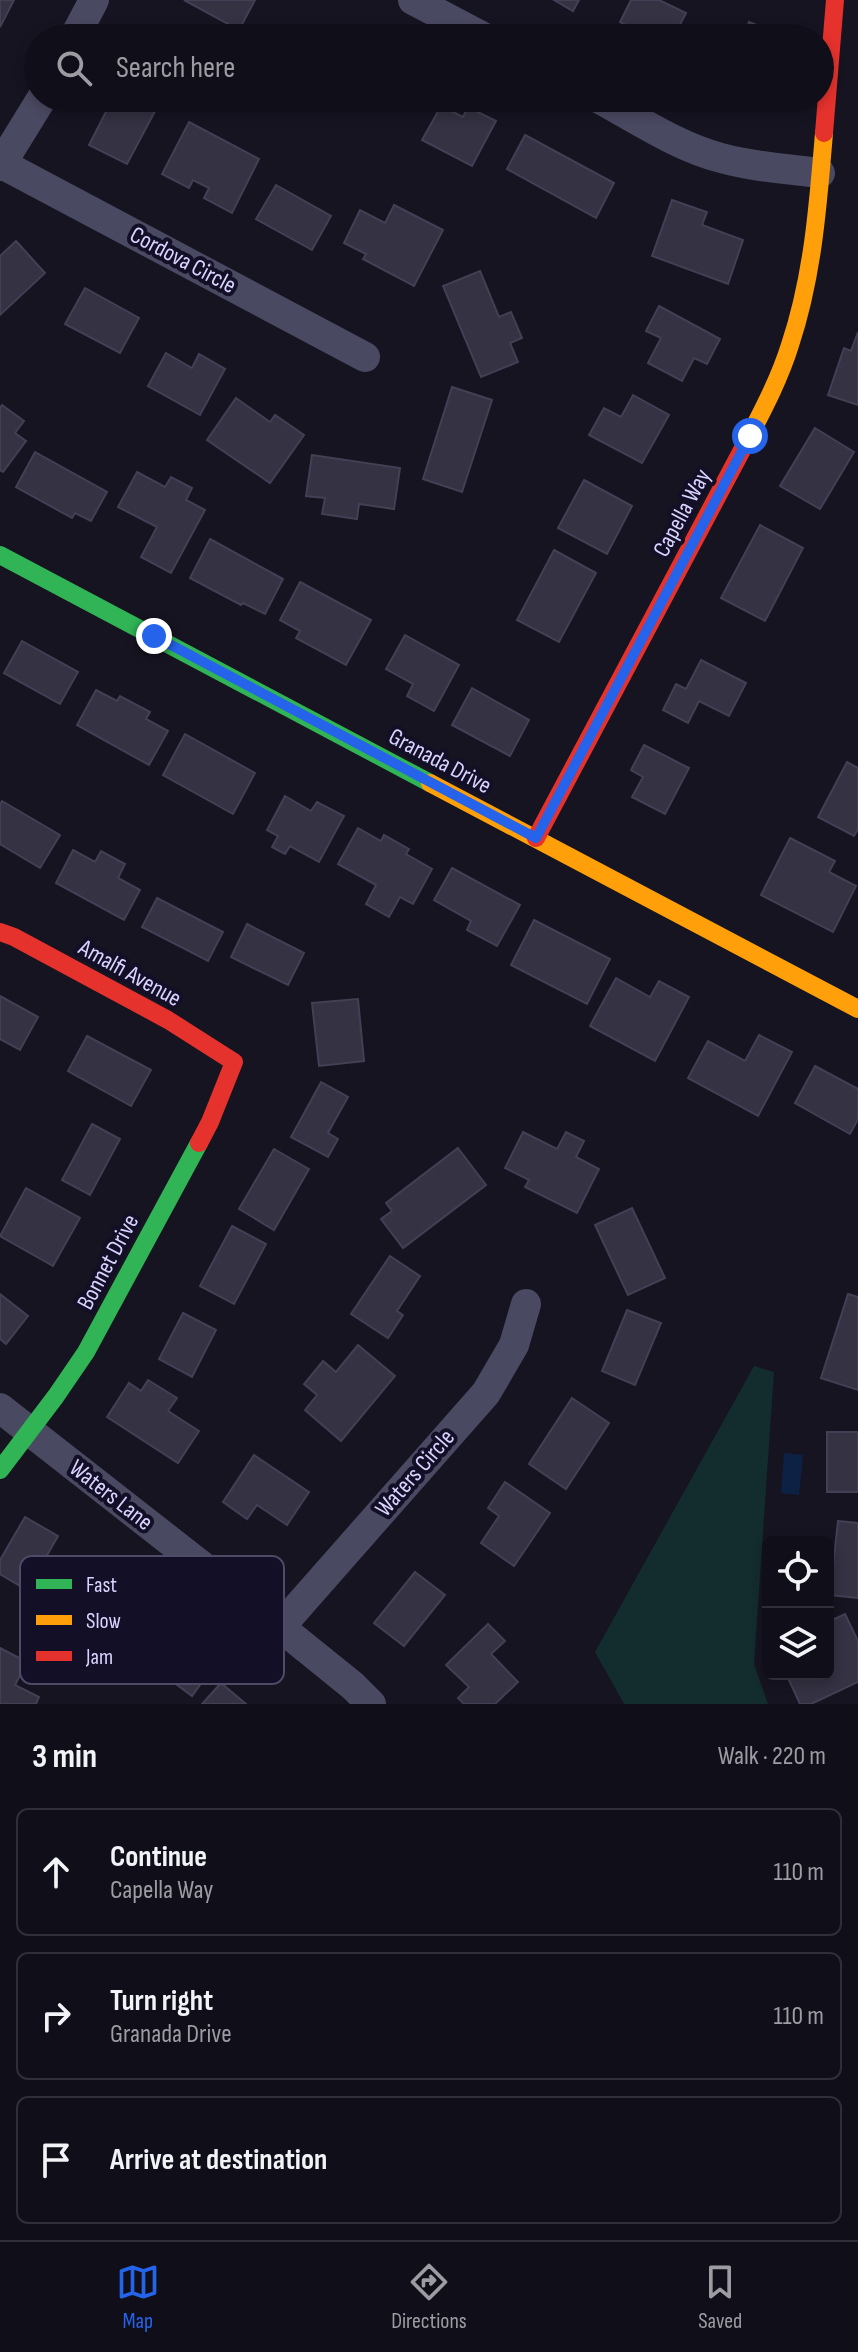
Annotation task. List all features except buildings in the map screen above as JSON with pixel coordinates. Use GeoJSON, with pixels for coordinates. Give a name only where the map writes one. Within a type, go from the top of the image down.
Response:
{"type":"FeatureCollection","features":[{"type":"Feature","properties":{"kind":"street"},"geometry":{"type":"LineString","coordinates":[[81,24],[94,0]]}},
{"type":"Feature","properties":{"kind":"street"},"geometry":{"type":"LineString","coordinates":[[413,0],[458,24]]}},
{"type":"Feature","properties":{"kind":"street","name":"Capella Way"},"geometry":{"type":"LineString","coordinates":[[833,24],[835,0]]}},
{"type":"Feature","properties":{"kind":"street"},"geometry":{"type":"LineString","coordinates":[[1,165],[33,112]]}},
{"type":"Feature","properties":{"kind":"street"},"geometry":{"type":"LineString","coordinates":[[624,112],[678,141],[719,157],[765,167],[820,173]]}},
{"type":"Feature","properties":{"kind":"street","name":"Capella Way"},"geometry":{"type":"LineString","coordinates":[[536,838],[771,395],[790,346],[804,296],[816,229],[825,112]]}},
{"type":"Feature","properties":{"kind":"street","name":"Cordova Circle"},"geometry":{"type":"LineString","coordinates":[[1,165],[365,357]]}},
{"type":"Feature","properties":{"kind":"street","name":"Granada Drive"},"geometry":{"type":"LineString","coordinates":[[0,555],[858,1009]]}},
{"type":"Feature","properties":{"kind":"street","name":"Amalfi Avenue"},"geometry":{"type":"LineString","coordinates":[[0,932],[168,1020],[234,1062]]}},
{"type":"Feature","properties":{"kind":"street","name":"Bonnet Drive"},"geometry":{"type":"LineString","coordinates":[[0,1470],[86,1352],[210,1122],[234,1062]]}},
{"type":"Feature","properties":{"kind":"street","name":"Waters Circle"},"geometry":{"type":"LineString","coordinates":[[284,1622],[486,1393],[514,1345],[526,1304]]}},
{"type":"Feature","properties":{"kind":"street","name":"Waters Lane"},"geometry":{"type":"LineString","coordinates":[[0,1408],[189,1556]]}},
{"type":"Feature","properties":{"kind":"street","name":"Waters Lane"},"geometry":{"type":"LineString","coordinates":[[284,1630],[371,1704]]}},
{"type":"Feature","properties":{"kind":"green space"},"geometry":{"type":"Polygon","coordinates":[[[754,1366],[774,1372],[754,1664],[768,1704],[624,1704],[595,1652],[754,1366]]]}},
{"type":"Feature","properties":{"kind":"water"},"geometry":{"type":"Polygon","coordinates":[[[784,1453],[803,1455],[799,1495],[781,1493],[784,1453]]]}},
{"type":"Feature","properties":{"kind":"traffic: fast"},"geometry":{"type":"LineString","coordinates":[[0,555],[430,783]]}},
{"type":"Feature","properties":{"kind":"traffic: fast"},"geometry":{"type":"LineString","coordinates":[[0,1470],[86,1352],[199,1143]]}},
{"type":"Feature","properties":{"kind":"traffic: slow"},"geometry":{"type":"LineString","coordinates":[[750,435],[782,368],[798,319],[813,240],[824,133]]}},
{"type":"Feature","properties":{"kind":"traffic: slow"},"geometry":{"type":"LineString","coordinates":[[430,783],[858,1009]]}},
{"type":"Feature","properties":{"kind":"traffic: jam"},"geometry":{"type":"LineString","coordinates":[[833,24],[835,0]]}},
{"type":"Feature","properties":{"kind":"traffic: jam"},"geometry":{"type":"LineString","coordinates":[[824,133],[826,112]]}},
{"type":"Feature","properties":{"kind":"traffic: jam"},"geometry":{"type":"LineString","coordinates":[[536,838],[750,435]]}},
{"type":"Feature","properties":{"kind":"traffic: jam"},"geometry":{"type":"LineString","coordinates":[[0,932],[168,1020],[234,1062],[199,1143]]}},
{"type":"Feature","properties":{"kind":"route"},"geometry":{"type":"LineString","coordinates":[[154,636],[536,838],[750,436]]}}]}
